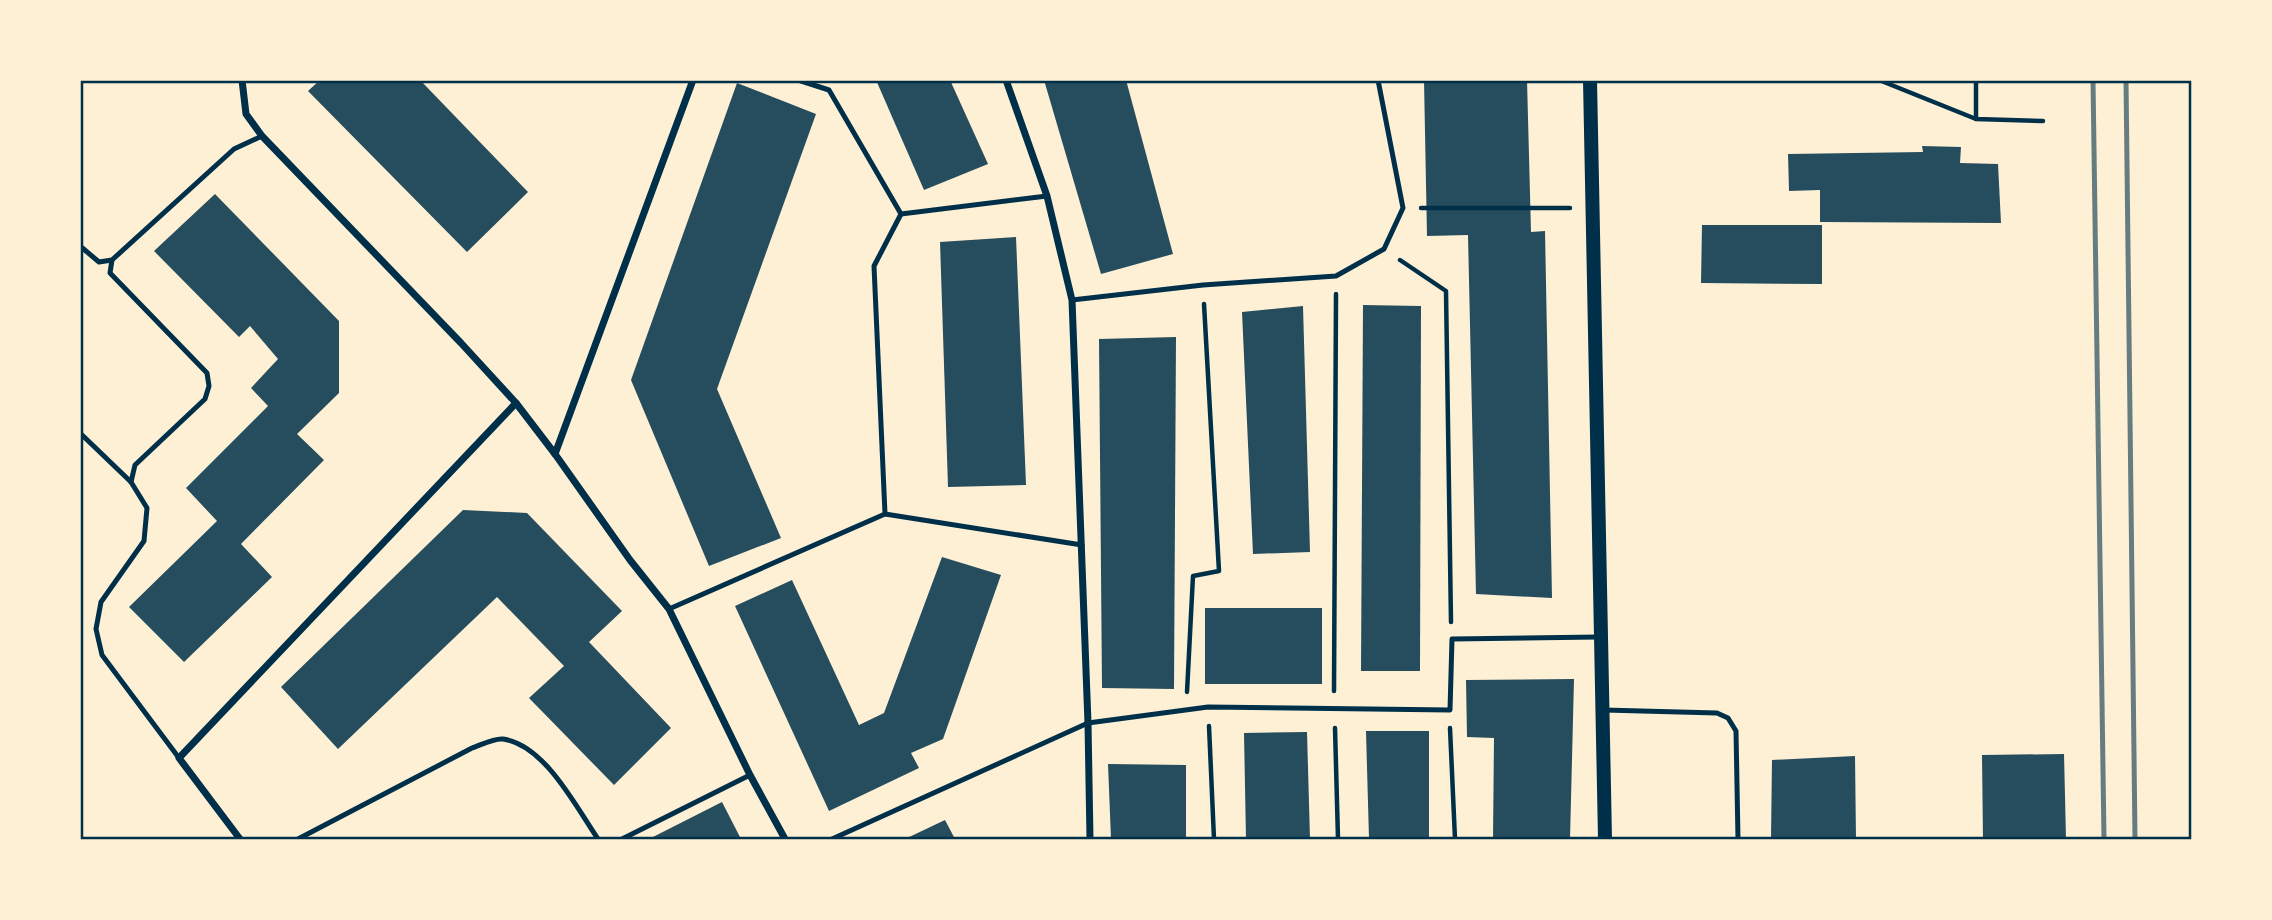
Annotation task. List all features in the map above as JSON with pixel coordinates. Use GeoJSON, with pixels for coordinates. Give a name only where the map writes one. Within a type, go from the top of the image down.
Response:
{"type":"FeatureCollection","features":[{"type":"Feature","properties":{"kind":"main road"},"geometry":{"type":"LineString","coordinates":[[1590,80],[1605,839]]}},
{"type":"Feature","properties":{"kind":"street"},"geometry":{"type":"LineString","coordinates":[[242,80],[246,114],[262,136],[516,403],[668,610],[785,839]]}},
{"type":"Feature","properties":{"kind":"street"},"geometry":{"type":"LineString","coordinates":[[555,454],[693,80]]}},
{"type":"Feature","properties":{"kind":"street"},"geometry":{"type":"LineString","coordinates":[[1006,80],[1047,196],[1072,300],[1090,839]]}},
{"type":"Feature","properties":{"kind":"street"},"geometry":{"type":"LineString","coordinates":[[240,839],[179,758],[516,403]]}},
{"type":"Feature","properties":{"kind":"lane"},"geometry":{"type":"LineString","coordinates":[[798,80],[829,90],[901,214]]}},
{"type":"Feature","properties":{"kind":"lane"},"geometry":{"type":"LineString","coordinates":[[1072,300],[1202,285],[1336,276],[1384,250],[1403,208],[1378,80]]}},
{"type":"Feature","properties":{"kind":"lane"},"geometry":{"type":"LineString","coordinates":[[80,246],[99,262],[112,260],[234,149],[262,136]]}},
{"type":"Feature","properties":{"kind":"lane"},"geometry":{"type":"LineString","coordinates":[[901,214],[1047,196]]}},
{"type":"Feature","properties":{"kind":"lane"},"geometry":{"type":"LineString","coordinates":[[885,514],[874,266],[901,214]]}},
{"type":"Feature","properties":{"kind":"lane"},"geometry":{"type":"LineString","coordinates":[[112,260],[110,273],[207,373],[209,386],[205,399],[135,465],[131,482]]}},
{"type":"Feature","properties":{"kind":"lane"},"geometry":{"type":"LineString","coordinates":[[80,433],[131,482],[147,508],[144,541],[101,602],[96,629],[102,655],[179,758]]}},
{"type":"Feature","properties":{"kind":"lane"},"geometry":{"type":"LineString","coordinates":[[668,610],[885,514],[1082,545]]}},
{"type":"Feature","properties":{"kind":"lane"},"geometry":{"type":"LineString","coordinates":[[832,839],[1088,723],[1208,707],[1450,710],[1451,639],[1603,637]]}},
{"type":"Feature","properties":{"kind":"lane"},"geometry":{"type":"LineString","coordinates":[[1604,710],[1717,713],[1728,718],[1736,731],[1738,839]]}},
{"type":"Feature","properties":{"kind":"lane"},"geometry":{"type":"LineString","coordinates":[[298,839],[472,748],[501,738],[525,746],[545,764],[598,839]]}},
{"type":"Feature","properties":{"kind":"lane"},"geometry":{"type":"LineString","coordinates":[[622,839],[750,775]]}},
{"type":"Feature","properties":{"kind":"path"},"geometry":{"type":"LineString","coordinates":[[1879,80],[1976,119],[2043,121]]}},
{"type":"Feature","properties":{"kind":"path"},"geometry":{"type":"LineString","coordinates":[[1976,80],[1976,119]]}},
{"type":"Feature","properties":{"kind":"path"},"geometry":{"type":"LineString","coordinates":[[1403,208],[1593,208]]}},
{"type":"Feature","properties":{"kind":"path"},"geometry":{"type":"LineString","coordinates":[[1384,250],[1446,291],[1451,639]]}},
{"type":"Feature","properties":{"kind":"path"},"geometry":{"type":"LineString","coordinates":[[1336,276],[1334,710],[1338,839]]}},
{"type":"Feature","properties":{"kind":"path"},"geometry":{"type":"LineString","coordinates":[[1186,709],[1193,576],[1219,571],[1202,285]]}},
{"type":"Feature","properties":{"kind":"path"},"geometry":{"type":"LineString","coordinates":[[1208,707],[1214,839]]}},
{"type":"Feature","properties":{"kind":"path"},"geometry":{"type":"LineString","coordinates":[[1450,710],[1455,839]]}},
{"type":"Feature","properties":{"kind":"building"},"geometry":{"type":"Polygon","coordinates":[[[320,80],[420,80],[528,192],[467,252],[308,91],[320,80]]]}},
{"type":"Feature","properties":{"kind":"building"},"geometry":{"type":"Polygon","coordinates":[[[876,80],[950,80],[988,164],[924,190],[876,80]]]}},
{"type":"Feature","properties":{"kind":"building"},"geometry":{"type":"Polygon","coordinates":[[[1044,80],[1126,80],[1173,254],[1101,274],[1044,80]]]}},
{"type":"Feature","properties":{"kind":"building"},"geometry":{"type":"Polygon","coordinates":[[[1424,80],[1527,80],[1531,232],[1545,231],[1552,598],[1476,594],[1468,235],[1427,236],[1424,80]]]}},
{"type":"Feature","properties":{"kind":"building"},"geometry":{"type":"Polygon","coordinates":[[[737,83],[816,114],[717,389],[781,538],[709,566],[631,380],[737,83]]]}},
{"type":"Feature","properties":{"kind":"building"},"geometry":{"type":"Polygon","coordinates":[[[1922,146],[1961,147],[1960,163],[1998,164],[2001,223],[1820,222],[1820,190],[1789,191],[1788,154],[1923,152],[1922,146]]]}},
{"type":"Feature","properties":{"kind":"building"},"geometry":{"type":"Polygon","coordinates":[[[215,194],[339,321],[339,393],[297,434],[324,460],[241,544],[272,577],[184,662],[129,607],[217,521],[186,488],[268,406],[251,388],[278,359],[250,326],[239,337],[154,251],[215,194]]]}},
{"type":"Feature","properties":{"kind":"building"},"geometry":{"type":"Polygon","coordinates":[[[1702,225],[1822,225],[1822,284],[1701,283],[1702,225]]]}},
{"type":"Feature","properties":{"kind":"building"},"geometry":{"type":"Polygon","coordinates":[[[1016,237],[1026,485],[948,487],[940,242],[1016,237]]]}},
{"type":"Feature","properties":{"kind":"building"},"geometry":{"type":"Polygon","coordinates":[[[1363,305],[1421,306],[1420,671],[1361,671],[1363,305]]]}},
{"type":"Feature","properties":{"kind":"building"},"geometry":{"type":"Polygon","coordinates":[[[1303,306],[1310,552],[1253,554],[1242,312],[1303,306]]]}},
{"type":"Feature","properties":{"kind":"building"},"geometry":{"type":"Polygon","coordinates":[[[1176,337],[1174,689],[1102,688],[1099,339],[1176,337]]]}},
{"type":"Feature","properties":{"kind":"building"},"geometry":{"type":"Polygon","coordinates":[[[463,510],[527,513],[622,611],[589,642],[671,728],[614,785],[529,698],[564,666],[497,597],[338,749],[281,687],[463,510]]]}},
{"type":"Feature","properties":{"kind":"building"},"geometry":{"type":"Polygon","coordinates":[[[942,557],[1001,575],[943,739],[911,753],[919,768],[829,811],[735,606],[792,580],[859,725],[884,713],[942,557]]]}},
{"type":"Feature","properties":{"kind":"building"},"geometry":{"type":"Polygon","coordinates":[[[1205,608],[1322,608],[1322,684],[1205,684],[1205,608]]]}},
{"type":"Feature","properties":{"kind":"building"},"geometry":{"type":"Polygon","coordinates":[[[1574,679],[1570,839],[1493,839],[1494,738],[1467,737],[1466,680],[1574,679]]]}},
{"type":"Feature","properties":{"kind":"building"},"geometry":{"type":"Polygon","coordinates":[[[1366,731],[1429,731],[1429,839],[1369,839],[1366,731]]]}},
{"type":"Feature","properties":{"kind":"building"},"geometry":{"type":"Polygon","coordinates":[[[1307,732],[1310,839],[1246,839],[1244,733],[1307,732]]]}},
{"type":"Feature","properties":{"kind":"building"},"geometry":{"type":"Polygon","coordinates":[[[2064,754],[2066,839],[1983,839],[1982,755],[2064,754]]]}},
{"type":"Feature","properties":{"kind":"building"},"geometry":{"type":"Polygon","coordinates":[[[1855,756],[1856,839],[1771,839],[1772,760],[1855,756]]]}},
{"type":"Feature","properties":{"kind":"building"},"geometry":{"type":"Polygon","coordinates":[[[1108,764],[1186,765],[1186,839],[1111,839],[1108,764]]]}},
{"type":"Feature","properties":{"kind":"building"},"geometry":{"type":"Polygon","coordinates":[[[722,802],[741,839],[649,839],[722,802]]]}},
{"type":"Feature","properties":{"kind":"building"},"geometry":{"type":"Polygon","coordinates":[[[945,820],[955,839],[905,839],[945,820]]]}},
{"type":"Feature","properties":{"kind":"railway"},"geometry":{"type":"LineString","coordinates":[[2093,80],[2104,839]]}},
{"type":"Feature","properties":{"kind":"railway"},"geometry":{"type":"LineString","coordinates":[[2126,80],[2135,839]]}}]}
